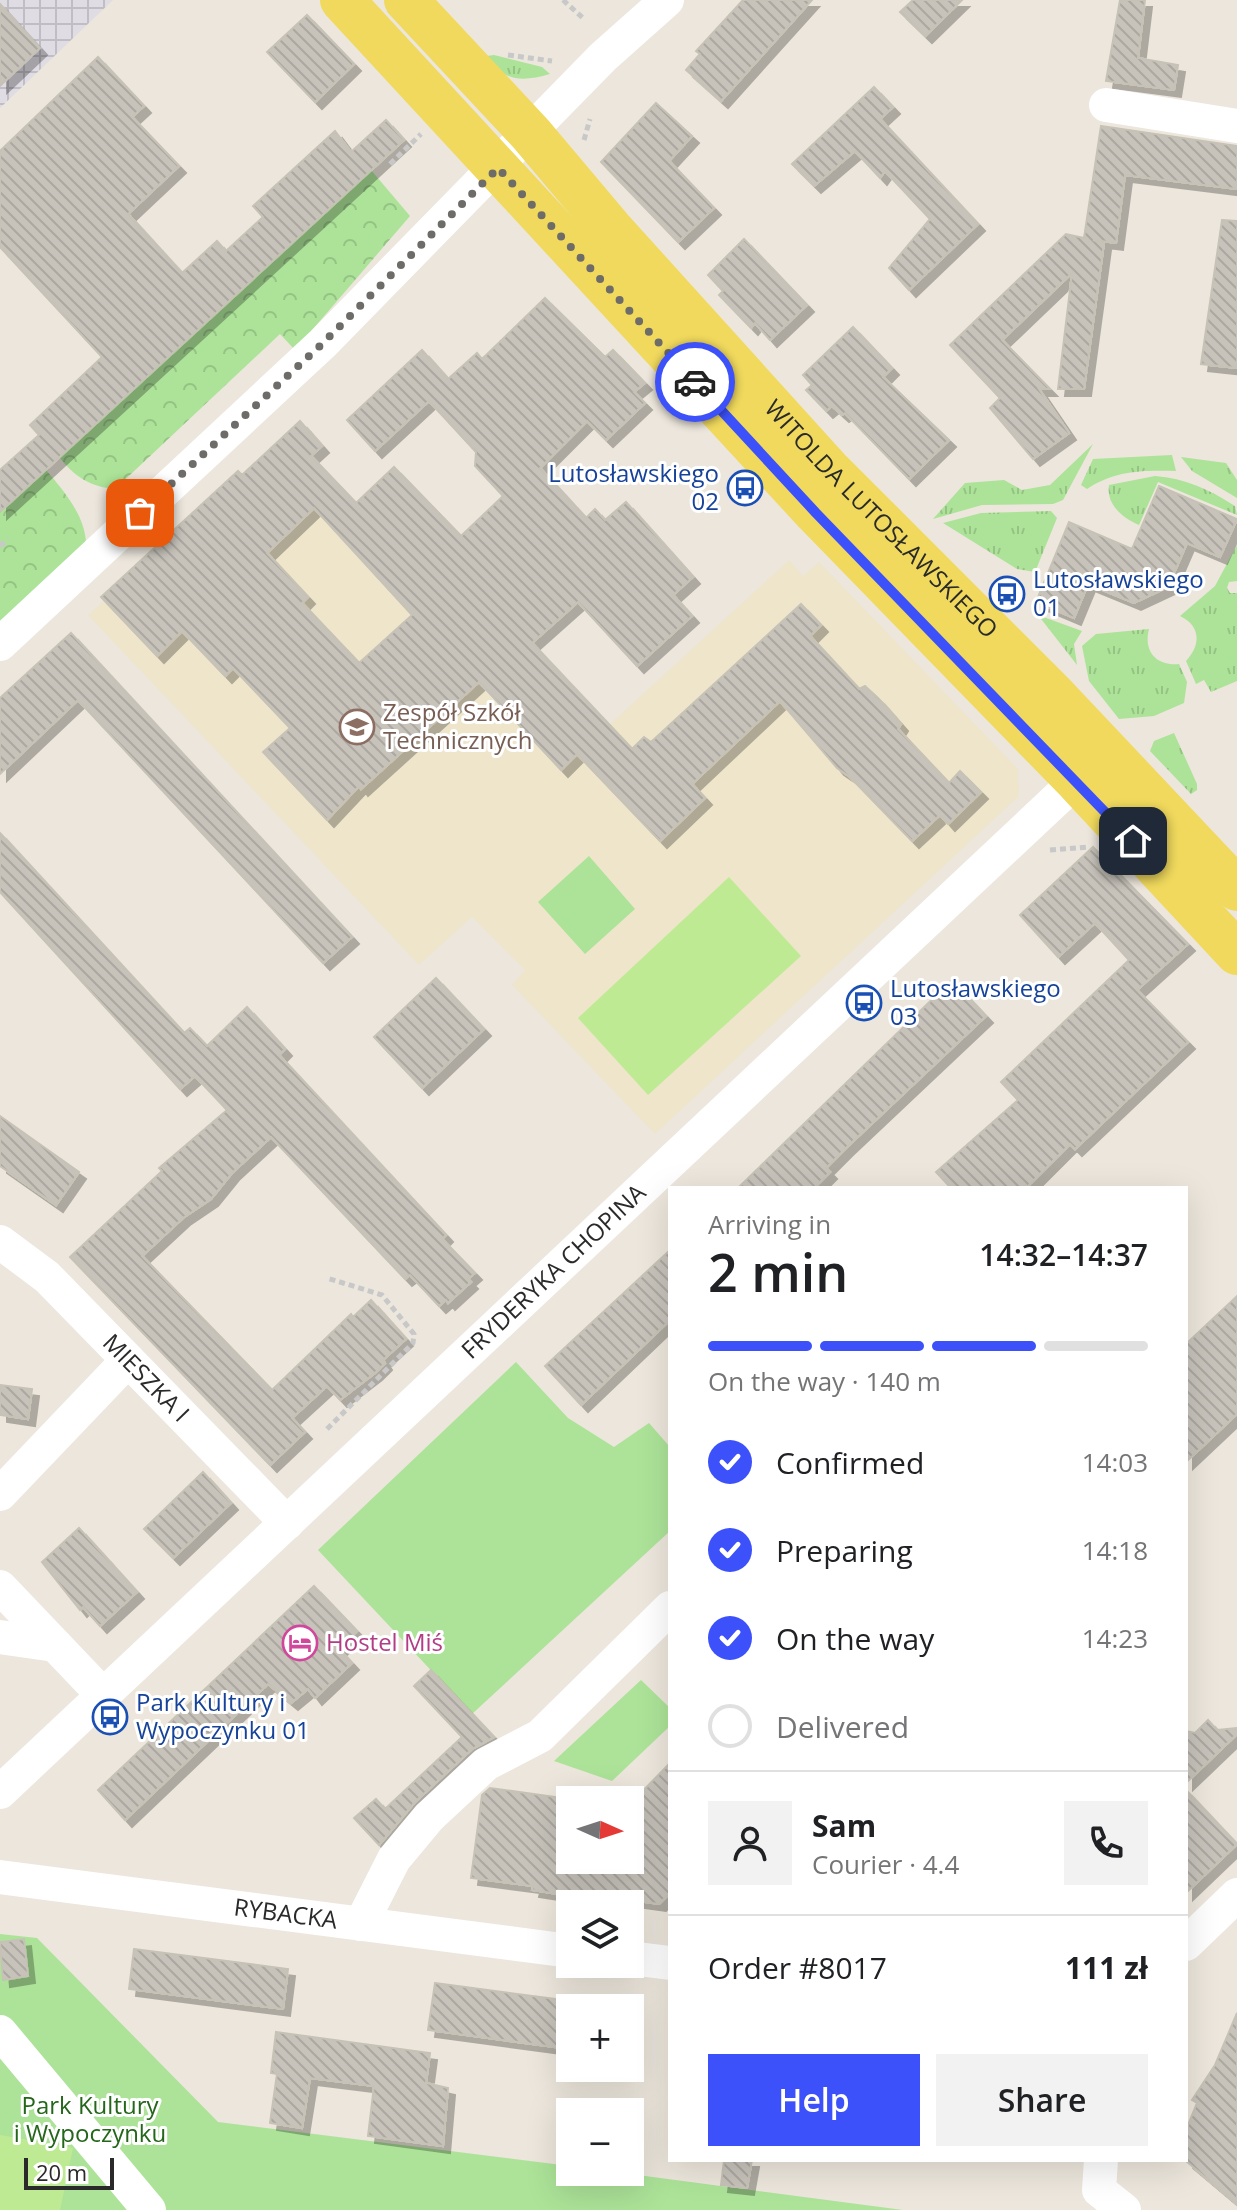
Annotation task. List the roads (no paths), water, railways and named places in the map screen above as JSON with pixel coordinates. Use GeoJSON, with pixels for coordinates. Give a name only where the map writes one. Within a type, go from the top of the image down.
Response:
{"type":"FeatureCollection","features":[{"type":"Feature","properties":{"kind":"main road","name":"WITOLDA LUTOSŁAWSKIEGO"},"geometry":{"type":"LineString","coordinates":[[342,0],[816,513],[1077,781],[1237,953]]}},
{"type":"Feature","properties":{"kind":"main road","name":"WITOLDA LUTOSŁAWSKIEGO"},"geometry":{"type":"LineString","coordinates":[[406,0],[531,134],[611,229],[829,470],[1108,751],[1237,889]]}},
{"type":"Feature","properties":{"kind":"street"},"geometry":{"type":"LineString","coordinates":[[0,644],[323,343],[498,168],[603,57],[667,0]]}},
{"type":"Feature","properties":{"kind":"street"},"geometry":{"type":"LineString","coordinates":[[1106,105],[1237,126]]}},
{"type":"Feature","properties":{"kind":"street","name":"FRYDERYKA CHOPINA"},"geometry":{"type":"LineString","coordinates":[[0,1792],[1108,751]]}},
{"type":"Feature","properties":{"kind":"street","name":"MIESZKA I"},"geometry":{"type":"LineString","coordinates":[[0,1242],[47,1277],[287,1523]]}},
{"type":"Feature","properties":{"kind":"street"},"geometry":{"type":"LineString","coordinates":[[0,1494],[128,1360]]}},
{"type":"Feature","properties":{"kind":"street"},"geometry":{"type":"LineString","coordinates":[[0,1587],[103,1695]]}},
{"type":"Feature","properties":{"kind":"street"},"geometry":{"type":"LineString","coordinates":[[361,1924],[394,1859],[429,1817],[486,1764],[540,1736],[668,1610]]}},
{"type":"Feature","properties":{"kind":"street"},"geometry":{"type":"LineString","coordinates":[[0,1637],[55,1645]]}},
{"type":"Feature","properties":{"kind":"street","name":"RYBACKA"},"geometry":{"type":"LineString","coordinates":[[0,1877],[556,1949]]}},
{"type":"Feature","properties":{"kind":"street"},"geometry":{"type":"LineString","coordinates":[[1188,1942],[1237,1895]]}},
{"type":"Feature","properties":{"kind":"street"},"geometry":{"type":"LineString","coordinates":[[644,1960],[668,1963]]}},
{"type":"Feature","properties":{"kind":"street"},"geometry":{"type":"LineString","coordinates":[[0,2032],[149,2210]]}},
{"type":"Feature","properties":{"kind":"place","name":"Lutosławskiego 02"},"geometry":{"type":"Point","coordinates":[745,488]}},
{"type":"Feature","properties":{"kind":"place","name":"Lutosławskiego 01"},"geometry":{"type":"Point","coordinates":[1007,594]}},
{"type":"Feature","properties":{"kind":"place","name":"Zespół Szkół Technicznych"},"geometry":{"type":"Point","coordinates":[357,727]}},
{"type":"Feature","properties":{"kind":"place","name":"Lutosławskiego 03"},"geometry":{"type":"Point","coordinates":[864,1003]}},
{"type":"Feature","properties":{"kind":"place","name":"Hostel Miś"},"geometry":{"type":"Point","coordinates":[300,1643]}},
{"type":"Feature","properties":{"kind":"place","name":"Park Kultury i Wypoczynku 01"},"geometry":{"type":"Point","coordinates":[110,1717]}},
{"type":"Feature","properties":{"kind":"park label","name":"Park Kultury i Wypoczynku"},"geometry":{"type":"Point","coordinates":[90,2120]}}]}
